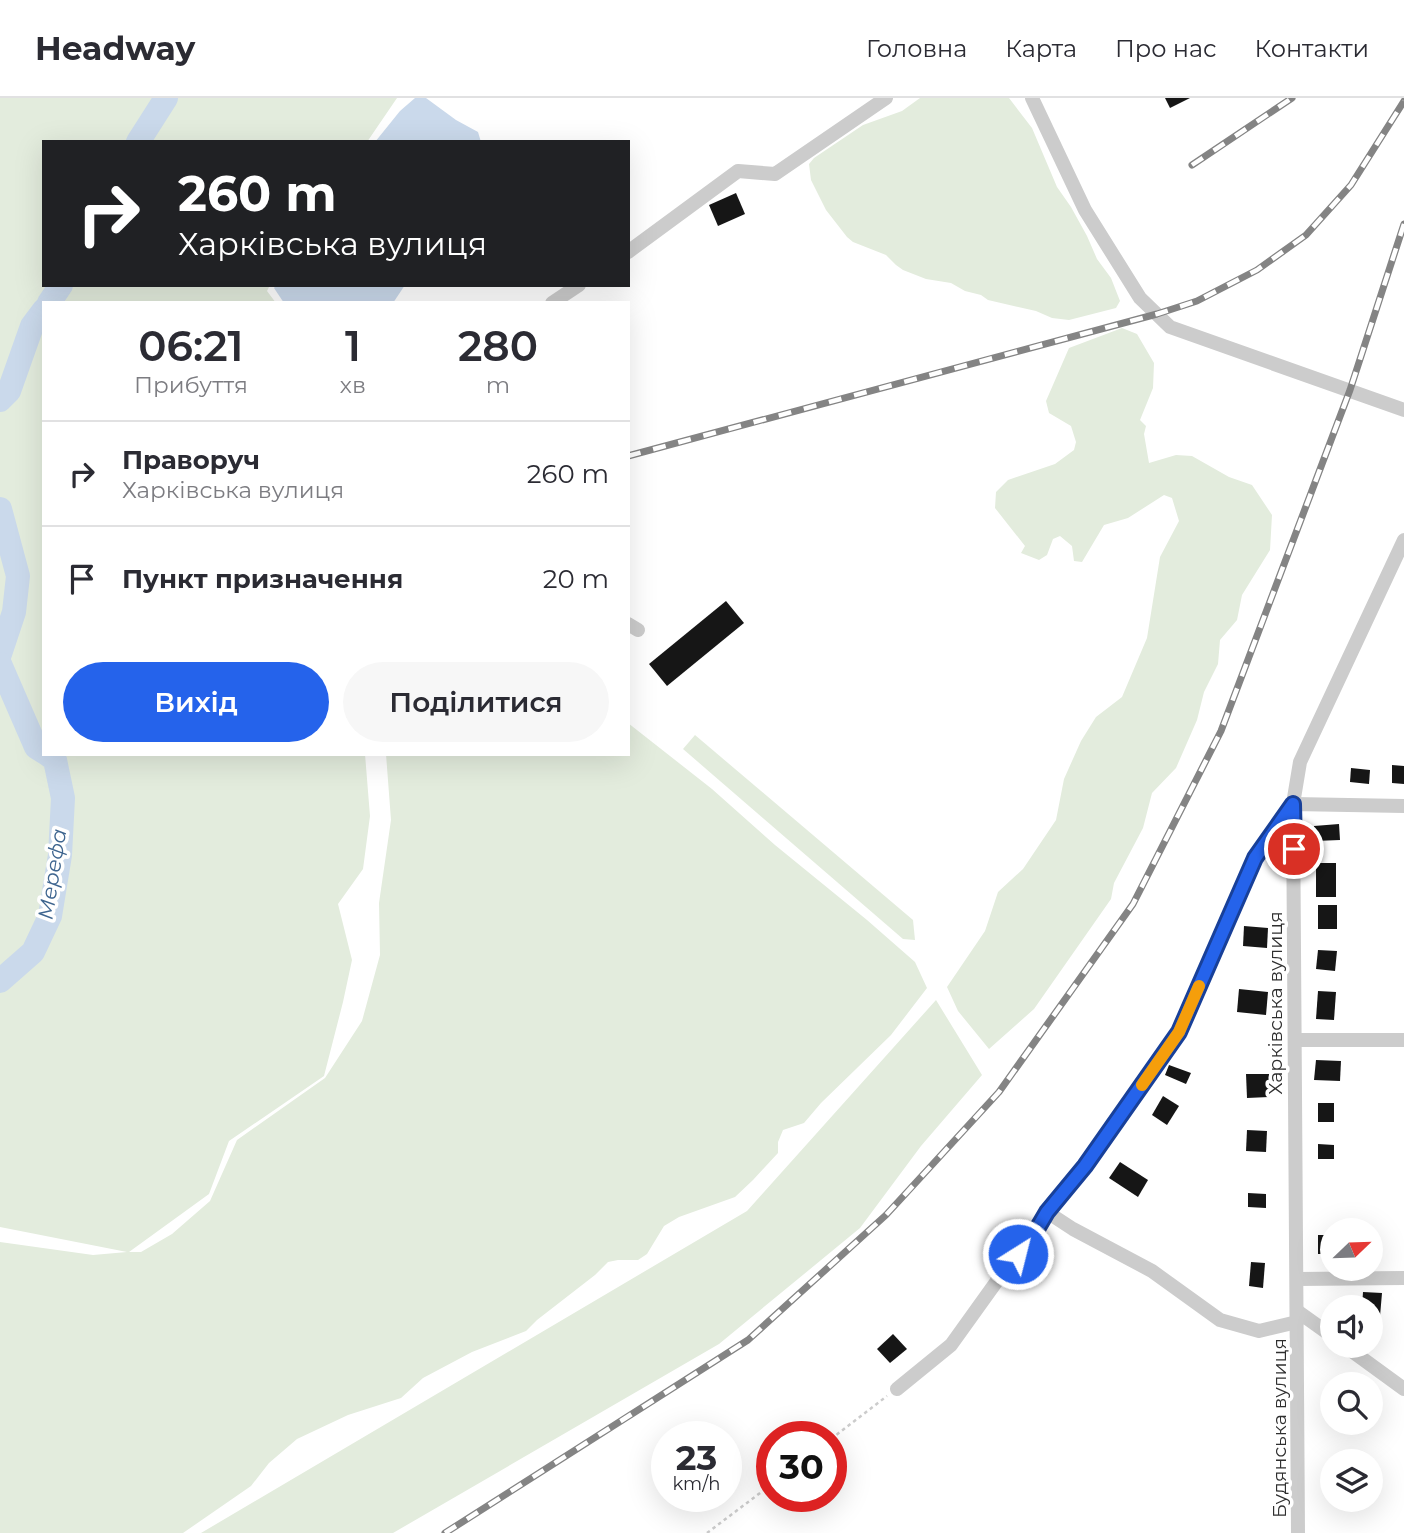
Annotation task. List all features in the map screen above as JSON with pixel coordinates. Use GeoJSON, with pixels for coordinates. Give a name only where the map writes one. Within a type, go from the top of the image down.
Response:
{"type":"FeatureCollection","features":[{"type":"Feature","properties":{"kind":"street"},"geometry":{"type":"LineString","coordinates":[[630,251],[738,171],[775,174],[887,98]]}},
{"type":"Feature","properties":{"kind":"street"},"geometry":{"type":"LineString","coordinates":[[1032,98],[1085,210],[1140,298],[1170,327],[1404,410]]}},
{"type":"Feature","properties":{"kind":"street"},"geometry":{"type":"LineString","coordinates":[[555,301],[576,287]]}},
{"type":"Feature","properties":{"kind":"street","name":"Харківська вулиця"},"geometry":{"type":"LineString","coordinates":[[1297,1316],[1293,804],[1300,762],[1404,540]]}},
{"type":"Feature","properties":{"kind":"street"},"geometry":{"type":"LineString","coordinates":[[897,1389],[951,1345],[1007,1267],[1030,1241],[1047,1212],[1085,1166],[1179,1032],[1255,858],[1293,804],[1404,806]]}},
{"type":"Feature","properties":{"kind":"street"},"geometry":{"type":"LineString","coordinates":[[1295,1040],[1404,1040]]}},
{"type":"Feature","properties":{"kind":"street"},"geometry":{"type":"LineString","coordinates":[[1047,1212],[1152,1271],[1220,1320],[1259,1331],[1297,1316],[1320,1329]]}},
{"type":"Feature","properties":{"kind":"street"},"geometry":{"type":"LineString","coordinates":[[1297,1279],[1404,1279]]}},
{"type":"Feature","properties":{"kind":"street","name":"Будянська вулиця"},"geometry":{"type":"LineString","coordinates":[[1297,1316],[1298,1533]]}},
{"type":"Feature","properties":{"kind":"street"},"geometry":{"type":"LineString","coordinates":[[1361,1358],[1404,1389]]}},
{"type":"Feature","properties":{"kind":"path"},"geometry":{"type":"LineString","coordinates":[[847,1427],[897,1389]]}},
{"type":"Feature","properties":{"kind":"path"},"geometry":{"type":"LineString","coordinates":[[707,1533],[756,1496]]}},
{"type":"Feature","properties":{"kind":"green space"},"geometry":{"type":"Polygon","coordinates":[[[0,98],[397,98],[368,140],[42,140],[42,287],[269,287],[267,291],[274,301],[42,301],[42,756],[365,756],[370,816],[363,869],[338,904],[352,960],[324,1076],[229,1141],[209,1194],[129,1252],[141,1252],[172,1234],[210,1201],[237,1140],[325,1078],[362,1021],[380,955],[379,903],[391,820],[386,756],[630,756],[630,725],[712,789],[915,962],[927,988],[891,1035],[804,1123],[783,1130],[778,1142],[778,1153],[735,1197],[679,1217],[664,1226],[647,1254],[638,1260],[608,1262],[526,1331],[472,1352],[423,1378],[401,1398],[348,1415],[297,1439],[269,1463],[251,1486],[183,1533],[0,1533],[0,1242],[93,1255],[127,1252],[0,1227],[0,98]]]}},
{"type":"Feature","properties":{"kind":"green space"},"geometry":{"type":"Polygon","coordinates":[[[920,98],[1009,98],[1032,128],[1057,187],[1071,207],[1097,259],[1111,278],[1120,301],[1116,308],[1069,320],[1052,318],[1036,311],[988,300],[951,283],[926,279],[903,270],[886,255],[847,237],[826,210],[811,180],[809,164],[863,125],[902,111],[920,98]]]}},
{"type":"Feature","properties":{"kind":"green space"},"geometry":{"type":"Polygon","coordinates":[[[1122,328],[1137,334],[1154,363],[1153,388],[1140,420],[1146,426],[1144,434],[1149,463],[1176,455],[1192,456],[1229,477],[1252,485],[1272,515],[1270,550],[1242,595],[1237,620],[1220,640],[1218,664],[1204,692],[1197,720],[1176,768],[1152,793],[1143,828],[1114,883],[1111,899],[1034,1009],[989,1049],[958,1011],[947,987],[985,931],[998,892],[1023,869],[1056,820],[1064,779],[1081,741],[1096,717],[1122,697],[1147,638],[1160,557],[1179,521],[1172,498],[1164,495],[1128,518],[1104,525],[1082,562],[1074,561],[1072,546],[1060,536],[1053,539],[1047,555],[1039,560],[1021,553],[1025,546],[995,508],[996,492],[1008,480],[1055,464],[1074,450],[1076,442],[1071,426],[1049,413],[1046,401],[1069,348],[1122,328]]]}},
{"type":"Feature","properties":{"kind":"green space"},"geometry":{"type":"Polygon","coordinates":[[[695,735],[913,920],[915,940],[903,939],[683,749],[695,735]]]}},
{"type":"Feature","properties":{"kind":"green space"},"geometry":{"type":"Polygon","coordinates":[[[936,1000],[982,1075],[921,1146],[860,1228],[719,1344],[393,1533],[201,1533],[747,1211],[936,1000]]]}},
{"type":"Feature","properties":{"kind":"water"},"geometry":{"type":"Polygon","coordinates":[[[415,98],[426,98],[478,132],[480,140],[377,140],[400,111],[415,98]]]}},
{"type":"Feature","properties":{"kind":"water"},"geometry":{"type":"Polygon","coordinates":[[[404,287],[394,301],[283,301],[274,288],[404,287]]]}},
{"type":"Feature","properties":{"kind":"building"},"geometry":{"type":"Polygon","coordinates":[[[1165,98],[1190,98],[1170,108],[1165,98]]]}},
{"type":"Feature","properties":{"kind":"building"},"geometry":{"type":"Polygon","coordinates":[[[736,193],[745,214],[718,226],[709,205],[736,193]]]}},
{"type":"Feature","properties":{"kind":"building"},"geometry":{"type":"Polygon","coordinates":[[[726,601],[744,623],[667,686],[649,664],[726,601]]]}},
{"type":"Feature","properties":{"kind":"building"},"geometry":{"type":"Polygon","coordinates":[[[1392,765],[1404,766],[1404,784],[1392,783],[1392,765]]]}},
{"type":"Feature","properties":{"kind":"building"},"geometry":{"type":"Polygon","coordinates":[[[1351,768],[1370,770],[1369,784],[1350,782],[1351,768]]]}},
{"type":"Feature","properties":{"kind":"building"},"geometry":{"type":"Polygon","coordinates":[[[1339,824],[1340,840],[1315,841],[1314,826],[1339,824]]]}},
{"type":"Feature","properties":{"kind":"building"},"geometry":{"type":"Polygon","coordinates":[[[1316,863],[1336,863],[1336,897],[1316,897],[1316,863]]]}},
{"type":"Feature","properties":{"kind":"building"},"geometry":{"type":"Polygon","coordinates":[[[1318,905],[1337,905],[1337,929],[1318,929],[1318,905]]]}},
{"type":"Feature","properties":{"kind":"building"},"geometry":{"type":"Polygon","coordinates":[[[1244,926],[1268,928],[1267,948],[1243,946],[1244,926]]]}},
{"type":"Feature","properties":{"kind":"building"},"geometry":{"type":"Polygon","coordinates":[[[1318,950],[1337,951],[1335,971],[1316,969],[1318,950]]]}},
{"type":"Feature","properties":{"kind":"building"},"geometry":{"type":"Polygon","coordinates":[[[1239,989],[1268,992],[1266,1015],[1237,1012],[1239,989]]]}},
{"type":"Feature","properties":{"kind":"building"},"geometry":{"type":"Polygon","coordinates":[[[1318,991],[1336,992],[1334,1020],[1316,1019],[1318,991]]]}},
{"type":"Feature","properties":{"kind":"building"},"geometry":{"type":"Polygon","coordinates":[[[1316,1060],[1341,1061],[1340,1081],[1314,1080],[1316,1060]]]}},
{"type":"Feature","properties":{"kind":"building"},"geometry":{"type":"Polygon","coordinates":[[[1169,1065],[1191,1073],[1186,1084],[1165,1075],[1169,1065]]]}},
{"type":"Feature","properties":{"kind":"building"},"geometry":{"type":"Polygon","coordinates":[[[1246,1074],[1269,1074],[1269,1097],[1247,1098],[1246,1074]]]}},
{"type":"Feature","properties":{"kind":"building"},"geometry":{"type":"Polygon","coordinates":[[[1163,1096],[1179,1106],[1167,1125],[1152,1115],[1163,1096]]]}},
{"type":"Feature","properties":{"kind":"building"},"geometry":{"type":"Polygon","coordinates":[[[1318,1103],[1334,1103],[1334,1122],[1318,1122],[1318,1103]]]}},
{"type":"Feature","properties":{"kind":"building"},"geometry":{"type":"Polygon","coordinates":[[[1247,1130],[1267,1131],[1266,1152],[1246,1151],[1247,1130]]]}},
{"type":"Feature","properties":{"kind":"building"},"geometry":{"type":"Polygon","coordinates":[[[1318,1144],[1334,1145],[1334,1159],[1318,1159],[1318,1144]]]}},
{"type":"Feature","properties":{"kind":"building"},"geometry":{"type":"Polygon","coordinates":[[[1120,1162],[1148,1180],[1138,1197],[1109,1178],[1120,1162]]]}},
{"type":"Feature","properties":{"kind":"building"},"geometry":{"type":"Polygon","coordinates":[[[1248,1193],[1266,1194],[1266,1208],[1248,1207],[1248,1193]]]}},
{"type":"Feature","properties":{"kind":"building"},"geometry":{"type":"Polygon","coordinates":[[[1318,1235],[1320,1235],[1320,1254],[1318,1235]]]}},
{"type":"Feature","properties":{"kind":"building"},"geometry":{"type":"Polygon","coordinates":[[[1251,1262],[1265,1263],[1263,1288],[1249,1286],[1251,1262]]]}},
{"type":"Feature","properties":{"kind":"building"},"geometry":{"type":"Polygon","coordinates":[[[1363,1292],[1382,1293],[1382,1295],[1363,1295],[1363,1292]]]}},
{"type":"Feature","properties":{"kind":"building"},"geometry":{"type":"Polygon","coordinates":[[[893,1334],[907,1349],[890,1363],[877,1349],[893,1334]]]}},
{"type":"Feature","properties":{"kind":"waterway","name":"Мерефа"},"geometry":{"type":"LineString","coordinates":[[139,140],[166,98]]}},
{"type":"Feature","properties":{"kind":"waterway","name":"Мерефа"},"geometry":{"type":"LineString","coordinates":[[50,301],[60,287]]}},
{"type":"Feature","properties":{"kind":"waterway","name":"Мерефа"},"geometry":{"type":"LineString","coordinates":[[0,400],[9,391],[32,326],[42,313]]}},
{"type":"Feature","properties":{"kind":"waterway","name":"Мерефа"},"geometry":{"type":"LineString","coordinates":[[0,509],[18,576],[14,612],[0,654]]}},
{"type":"Feature","properties":{"kind":"waterway","name":"Мерефа"},"geometry":{"type":"LineString","coordinates":[[0,664],[36,747],[42,751]]}},
{"type":"Feature","properties":{"kind":"waterway","name":"Мерефа"},"geometry":{"type":"LineString","coordinates":[[0,981],[33,952],[50,916],[60,855],[63,798],[55,760],[50,756]]}},
{"type":"Feature","properties":{"kind":"railway"},"geometry":{"type":"LineString","coordinates":[[1192,165],[1292,98]]}},
{"type":"Feature","properties":{"kind":"railway"},"geometry":{"type":"LineString","coordinates":[[630,455],[1197,301],[1257,270],[1306,235],[1351,185],[1404,101]]}},
{"type":"Feature","properties":{"kind":"railway"},"geometry":{"type":"LineString","coordinates":[[445,1533],[748,1340],[886,1215],[999,1092],[1133,904],[1221,731],[1350,390],[1404,224]]}},
{"type":"Feature","properties":{"kind":"slow traffic"},"geometry":{"type":"LineString","coordinates":[[1142,1085],[1179,1032],[1199,986]]}},
{"type":"Feature","properties":{"kind":"route"},"geometry":{"type":"LineString","coordinates":[[1018,1254],[1030,1241],[1047,1212],[1085,1166],[1179,1032],[1255,858],[1293,804],[1294,849]]}}]}
